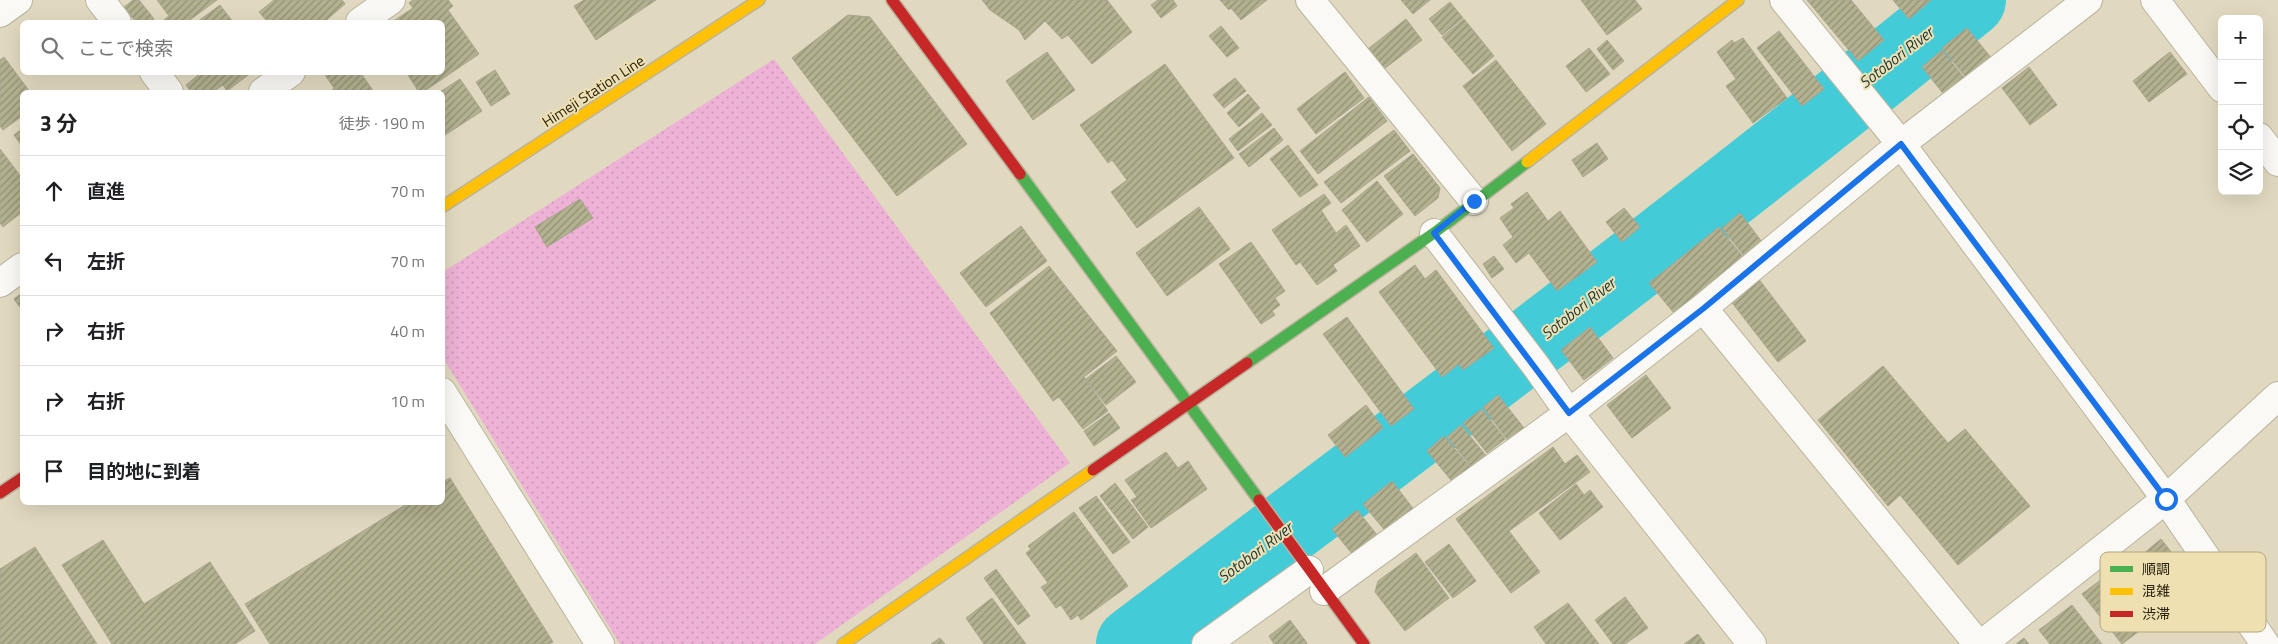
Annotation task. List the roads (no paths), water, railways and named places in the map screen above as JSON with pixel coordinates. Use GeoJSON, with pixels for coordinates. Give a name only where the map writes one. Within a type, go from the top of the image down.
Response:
{"type":"FeatureCollection","features":[{"type":"Feature","properties":{"kind":"street"},"geometry":{"type":"LineString","coordinates":[[0,13],[18,0]]}},
{"type":"Feature","properties":{"kind":"street"},"geometry":{"type":"LineString","coordinates":[[100,0],[115,20]]}},
{"type":"Feature","properties":{"kind":"street"},"geometry":{"type":"LineString","coordinates":[[363,20],[391,0]]}},
{"type":"Feature","properties":{"kind":"street","name":"Himeji Station Line"},"geometry":{"type":"LineString","coordinates":[[445,205],[759,0]]}},
{"type":"Feature","properties":{"kind":"street"},"geometry":{"type":"LineString","coordinates":[[892,0],[1189,402],[1364,644]]}},
{"type":"Feature","properties":{"kind":"street"},"geometry":{"type":"LineString","coordinates":[[1310,0],[1474,201]]}},
{"type":"Feature","properties":{"kind":"street"},"geometry":{"type":"LineString","coordinates":[[843,644],[1434,233],[1738,0]]}},
{"type":"Feature","properties":{"kind":"street"},"geometry":{"type":"LineString","coordinates":[[1784,0],[1901,144],[2166,499],[2202,552]]}},
{"type":"Feature","properties":{"kind":"street"},"geometry":{"type":"LineString","coordinates":[[1206,644],[1317,581],[1569,413],[1704,308],[1901,144],[2088,0]]}},
{"type":"Feature","properties":{"kind":"street"},"geometry":{"type":"LineString","coordinates":[[2155,0],[2218,83]]}},
{"type":"Feature","properties":{"kind":"street"},"geometry":{"type":"LineString","coordinates":[[156,75],[168,90]]}},
{"type":"Feature","properties":{"kind":"street"},"geometry":{"type":"LineString","coordinates":[[267,90],[287,75]]}},
{"type":"Feature","properties":{"kind":"street"},"geometry":{"type":"LineString","coordinates":[[2263,142],[2278,162]]}},
{"type":"Feature","properties":{"kind":"street"},"geometry":{"type":"LineString","coordinates":[[1434,233],[1536,366],[1569,413],[1752,644]]}},
{"type":"Feature","properties":{"kind":"street"},"geometry":{"type":"LineString","coordinates":[[0,283],[20,268]]}},
{"type":"Feature","properties":{"kind":"street"},"geometry":{"type":"LineString","coordinates":[[1704,308],[1978,644]]}},
{"type":"Feature","properties":{"kind":"street"},"geometry":{"type":"LineString","coordinates":[[1982,644],[2166,499],[2278,396]]}},
{"type":"Feature","properties":{"kind":"street"},"geometry":{"type":"LineString","coordinates":[[445,397],[600,644]]}},
{"type":"Feature","properties":{"kind":"street"},"geometry":{"type":"LineString","coordinates":[[0,493],[20,479]]}},
{"type":"Feature","properties":{"kind":"street"},"geometry":{"type":"LineString","coordinates":[[2257,632],[2265,644]]}},
{"type":"Feature","properties":{"kind":"waterway","name":"Sotobori River"},"geometry":{"type":"LineString","coordinates":[[1133,644],[1659,246],[1969,0]]}}]}
